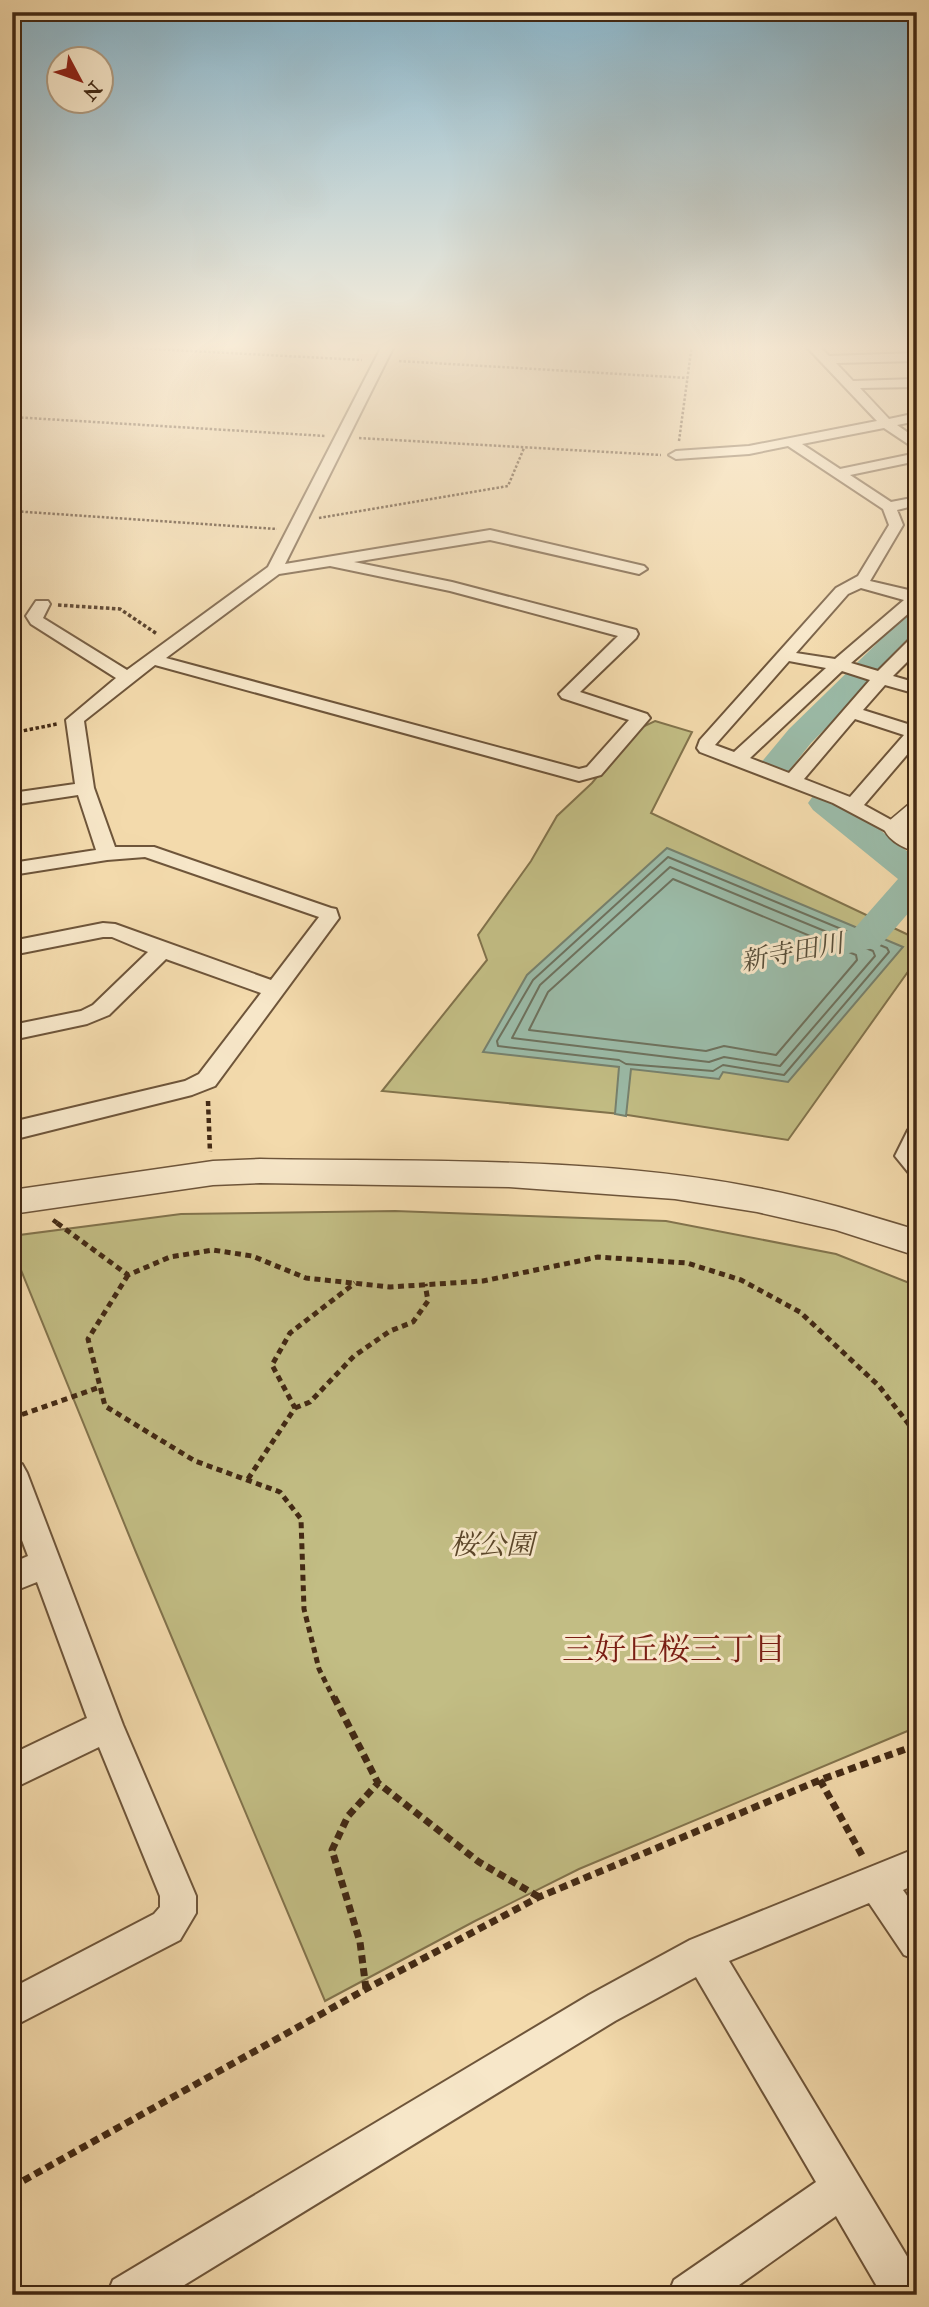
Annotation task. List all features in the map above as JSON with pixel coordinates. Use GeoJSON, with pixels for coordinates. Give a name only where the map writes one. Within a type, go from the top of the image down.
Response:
{"type":"FeatureCollection","features":[{"type":"Feature","properties":{"kind":"street"},"geometry":{"type":"LineString","coordinates":[[274,570],[334,452]]}},
{"type":"Feature","properties":{"kind":"street"},"geometry":{"type":"LineString","coordinates":[[676,456],[729,452]]}},
{"type":"Feature","properties":{"kind":"street"},"geometry":{"type":"LineString","coordinates":[[806,452],[890,507],[896,525],[864,579],[842,591],[706,744],[706,749],[793,780],[853,806],[907,837]]}},
{"type":"Feature","properties":{"kind":"street"},"geometry":{"type":"LineString","coordinates":[[840,473],[917,457]]}},
{"type":"Feature","properties":{"kind":"street"},"geometry":{"type":"LineString","coordinates":[[890,507],[917,501]]}},
{"type":"Feature","properties":{"kind":"street"},"geometry":{"type":"LineString","coordinates":[[107,854],[85,788],[75,720],[152,659],[274,570],[490,535],[639,569]]}},
{"type":"Feature","properties":{"kind":"street"},"geometry":{"type":"LineString","coordinates":[[152,659],[579,775],[594,771],[641,718],[568,694],[630,634],[452,587],[330,561]]}},
{"type":"Feature","properties":{"kind":"street"},"geometry":{"type":"LineString","coordinates":[[859,583],[916,597]]}},
{"type":"Feature","properties":{"kind":"street"},"geometry":{"type":"LineString","coordinates":[[736,761],[916,597]]}},
{"type":"Feature","properties":{"kind":"street"},"geometry":{"type":"LineString","coordinates":[[42,604],[34,617],[37,621],[127,678]]}},
{"type":"Feature","properties":{"kind":"street"},"geometry":{"type":"LineString","coordinates":[[793,780],[881,678],[917,642]]}},
{"type":"Feature","properties":{"kind":"street"},"geometry":{"type":"LineString","coordinates":[[787,656],[839,665],[917,689]]}},
{"type":"Feature","properties":{"kind":"street"},"geometry":{"type":"LineString","coordinates":[[852,712],[916,733],[853,806]]}},
{"type":"Feature","properties":{"kind":"street"},"geometry":{"type":"LineString","coordinates":[[12,799],[85,788]]}},
{"type":"Feature","properties":{"kind":"street"},"geometry":{"type":"LineString","coordinates":[[907,837],[897,824],[917,810]]}},
{"type":"Feature","properties":{"kind":"street"},"geometry":{"type":"LineString","coordinates":[[12,869],[107,854],[147,851],[329,914],[329,918],[207,1080],[192,1087],[12,1131]]}},
{"type":"Feature","properties":{"kind":"street"},"geometry":{"type":"LineString","coordinates":[[12,948],[109,930],[276,990]]}},
{"type":"Feature","properties":{"kind":"street"},"geometry":{"type":"LineString","coordinates":[[12,1032],[87,1017],[101,1010],[162,950]]}},
{"type":"Feature","properties":{"kind":"street"},"geometry":{"type":"LineString","coordinates":[[917,1136],[906,1156],[917,1166]]}},
{"type":"Feature","properties":{"kind":"street"},"geometry":{"type":"LineString","coordinates":[[18,1200],[213,1173],[604,1180],[679,1186],[761,1200],[917,1243]]}},
{"type":"Feature","properties":{"kind":"street"},"geometry":{"type":"LineString","coordinates":[[12,1473],[107,1726],[178,1896],[178,1913],[167,1927],[12,2008]]}},
{"type":"Feature","properties":{"kind":"street"},"geometry":{"type":"LineString","coordinates":[[12,1578],[46,1563]]}},
{"type":"Feature","properties":{"kind":"street"},"geometry":{"type":"LineString","coordinates":[[12,1772],[107,1726]]}},
{"type":"Feature","properties":{"kind":"street"},"geometry":{"type":"LineString","coordinates":[[128,2295],[602,2008],[703,1954],[917,1866]]}},
{"type":"Feature","properties":{"kind":"street"},"geometry":{"type":"LineString","coordinates":[[877,1883],[917,1942]]}},
{"type":"Feature","properties":{"kind":"street"},"geometry":{"type":"LineString","coordinates":[[703,1954],[906,2295]]}},
{"type":"Feature","properties":{"kind":"street"},"geometry":{"type":"LineString","coordinates":[[689,2295],[842,2188]]}},
{"type":"Feature","properties":{"kind":"path"},"geometry":{"type":"LineString","coordinates":[[12,511],[294,526],[508,486],[522,452]]}},
{"type":"Feature","properties":{"kind":"path"},"geometry":{"type":"LineString","coordinates":[[603,452],[676,456],[677,452]]}},
{"type":"Feature","properties":{"kind":"path"},"geometry":{"type":"LineString","coordinates":[[42,604],[120,610],[172,645]]}},
{"type":"Feature","properties":{"kind":"path"},"geometry":{"type":"LineString","coordinates":[[12,733],[75,720]]}},
{"type":"Feature","properties":{"kind":"path"},"geometry":{"type":"LineString","coordinates":[[207,1080],[209,1137]]}},
{"type":"Feature","properties":{"kind":"path"},"geometry":{"type":"LineString","coordinates":[[18,1200],[128,1275]]}},
{"type":"Feature","properties":{"kind":"path"},"geometry":{"type":"LineString","coordinates":[[539,1897],[480,1862],[378,1783],[319,1670],[304,1609],[301,1519],[280,1492],[195,1461],[105,1406],[88,1339],[128,1275],[170,1257],[213,1250],[252,1256],[306,1278],[390,1287],[483,1281],[597,1257],[687,1263],[741,1280],[800,1312],[878,1386],[917,1435]]}},
{"type":"Feature","properties":{"kind":"path"},"geometry":{"type":"LineString","coordinates":[[295,1408],[272,1365],[290,1333],[355,1283]]}},
{"type":"Feature","properties":{"kind":"path"},"geometry":{"type":"LineString","coordinates":[[248,1479],[295,1408],[310,1402],[354,1356],[390,1331],[413,1322],[428,1301],[425,1284]]}},
{"type":"Feature","properties":{"kind":"path"},"geometry":{"type":"LineString","coordinates":[[12,1418],[100,1387]]}},
{"type":"Feature","properties":{"kind":"path"},"geometry":{"type":"LineString","coordinates":[[12,2187],[366,1989],[539,1897],[820,1780],[917,1745]]}},
{"type":"Feature","properties":{"kind":"path"},"geometry":{"type":"LineString","coordinates":[[820,1780],[877,1883]]}},
{"type":"Feature","properties":{"kind":"path"},"geometry":{"type":"LineString","coordinates":[[366,1989],[359,1942],[332,1850],[348,1816],[378,1783]]}},
{"type":"Feature","properties":{"kind":"green space"},"geometry":{"type":"Polygon","coordinates":[[[655,721],[692,732],[651,813],[917,939],[917,959],[788,1140],[621,1114],[382,1091],[487,960],[478,935],[531,861],[557,816],[592,783],[636,730],[655,721]]]}},
{"type":"Feature","properties":{"kind":"green space","name":"桜公園"},"geometry":{"type":"Polygon","coordinates":[[[395,1211],[666,1221],[836,1254],[917,1286],[917,1727],[579,1869],[325,2001],[135,1550],[12,1248],[12,1236],[181,1214],[395,1211]]]}},
{"type":"Feature","properties":{"kind":"water"},"geometry":{"type":"Polygon","coordinates":[[[667,848],[903,947],[788,1082],[723,1072],[719,1079],[631,1069],[626,1116],[615,1114],[619,1067],[483,1052],[527,975],[667,848]]]}},
{"type":"Feature","properties":{"kind":"waterway","name":"新寺田川"},"geometry":{"type":"LineString","coordinates":[[776,765],[800,736],[917,620]]}},
{"type":"Feature","properties":{"kind":"waterway","name":"新寺田川"},"geometry":{"type":"LineString","coordinates":[[825,803],[917,877]]}},
{"type":"Feature","properties":{"kind":"waterway","name":"新寺田川"},"geometry":{"type":"LineString","coordinates":[[814,948],[866,939],[917,880]]}},
{"type":"Feature","properties":{"kind":"district","name":"三好丘桜三丁目"},"geometry":{"type":"Point","coordinates":[674,1650]}}]}
